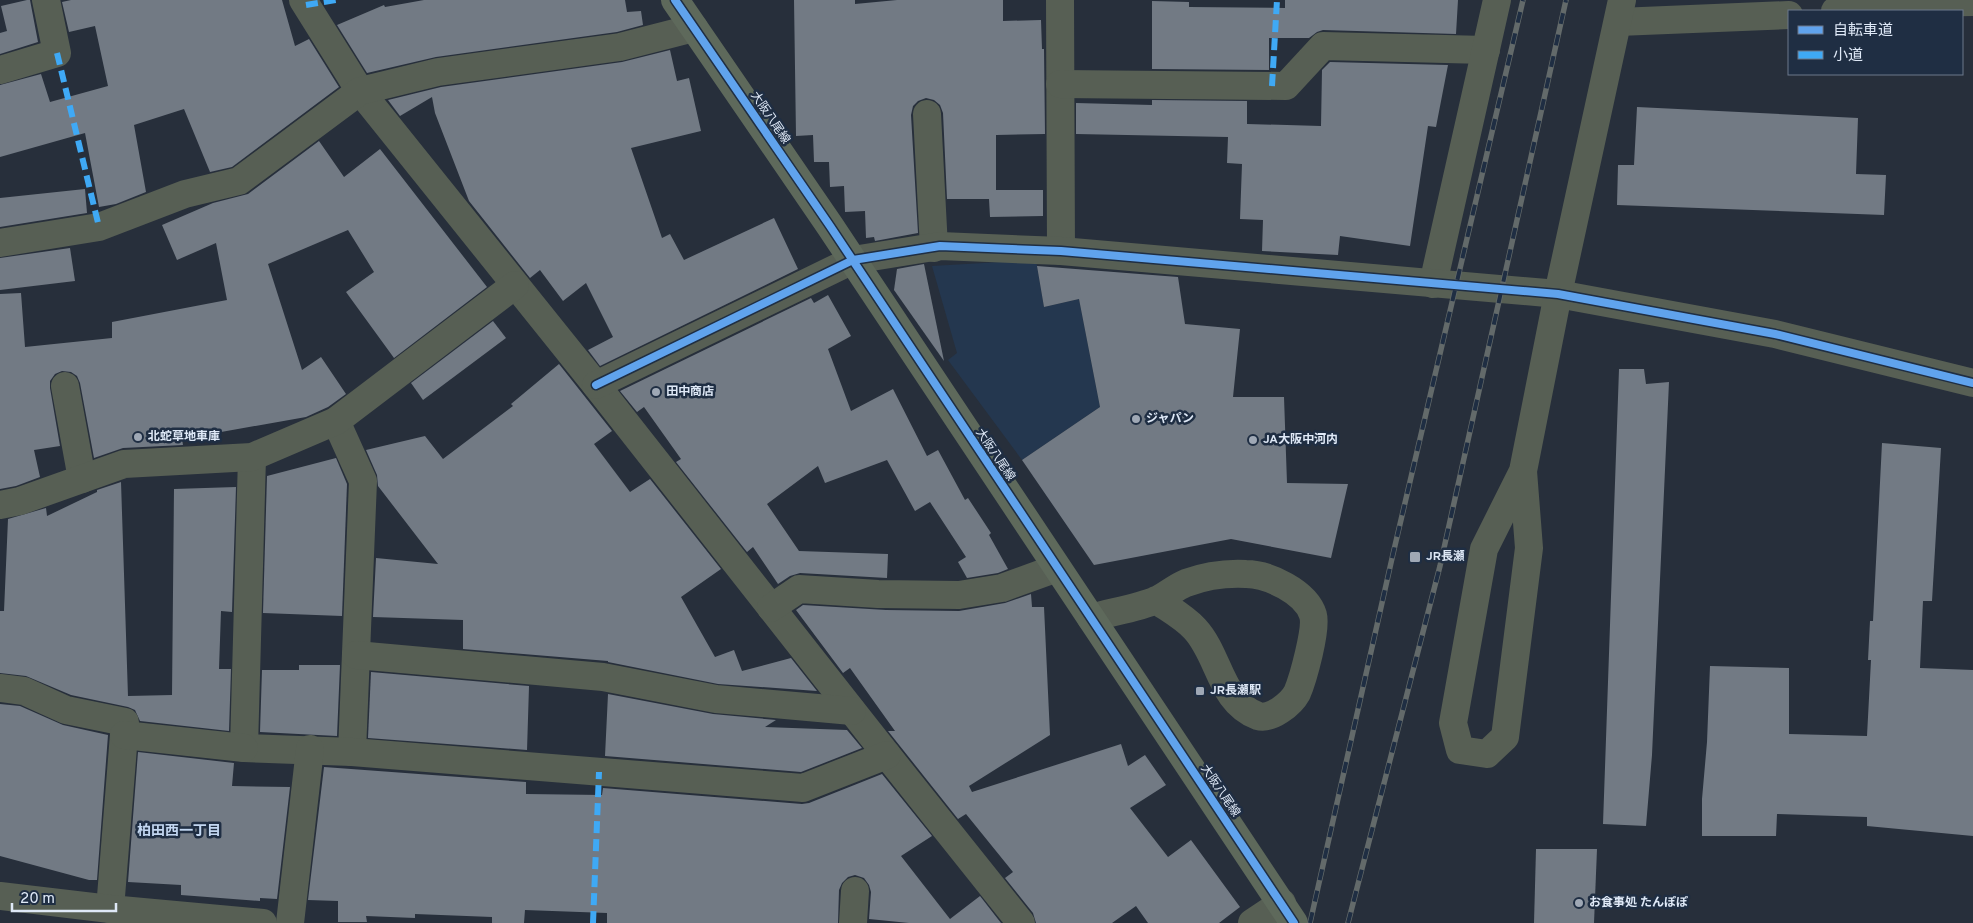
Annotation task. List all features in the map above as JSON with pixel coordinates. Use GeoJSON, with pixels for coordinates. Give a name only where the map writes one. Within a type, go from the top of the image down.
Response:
{"type":"FeatureCollection","features":[{"type":"Feature","properties":{"kind":"main road","name":"大阪八尾線"},"geometry":{"type":"LineString","coordinates":[[675,0],[853,260],[1288,913]]}},
{"type":"Feature","properties":{"kind":"street"},"geometry":{"type":"LineString","coordinates":[[0,70],[57,53],[46,0]]}},
{"type":"Feature","properties":{"kind":"street"},"geometry":{"type":"LineString","coordinates":[[303,0],[360,91],[596,385],[1021,923]]}},
{"type":"Feature","properties":{"kind":"street"},"geometry":{"type":"LineString","coordinates":[[1060,0],[1061,251]]}},
{"type":"Feature","properties":{"kind":"street"},"geometry":{"type":"LineString","coordinates":[[1433,284],[1497,0]]}},
{"type":"Feature","properties":{"kind":"street"},"geometry":{"type":"LineString","coordinates":[[1841,10],[1874,4],[1973,2]]}},
{"type":"Feature","properties":{"kind":"street"},"geometry":{"type":"LineString","coordinates":[[1524,471],[1484,549],[1452,723],[1460,750],[1487,754],[1506,737],[1529,548],[1524,471],[1558,294],[1620,11],[1788,15]]}},
{"type":"Feature","properties":{"kind":"street"},"geometry":{"type":"LineString","coordinates":[[0,243],[99,228],[185,194],[239,181],[360,91],[438,72],[620,47],[694,28]]}},
{"type":"Feature","properties":{"kind":"street"},"geometry":{"type":"LineString","coordinates":[[1060,84],[1286,86],[1322,46],[1486,50]]}},
{"type":"Feature","properties":{"kind":"street"},"geometry":{"type":"LineString","coordinates":[[927,114],[934,248]]}},
{"type":"Feature","properties":{"kind":"street"},"geometry":{"type":"LineString","coordinates":[[596,385],[853,260],[934,248],[1061,251],[1558,294],[1775,334],[1973,383]]}},
{"type":"Feature","properties":{"kind":"street"},"geometry":{"type":"LineString","coordinates":[[0,505],[20,501],[124,464],[252,457],[336,421],[515,285]]}},
{"type":"Feature","properties":{"kind":"street"},"geometry":{"type":"LineString","coordinates":[[66,386],[82,479]]}},
{"type":"Feature","properties":{"kind":"street"},"geometry":{"type":"LineString","coordinates":[[336,421],[363,481],[352,752]]}},
{"type":"Feature","properties":{"kind":"street"},"geometry":{"type":"LineString","coordinates":[[244,748],[252,457]]}},
{"type":"Feature","properties":{"kind":"street"},"geometry":{"type":"LineString","coordinates":[[771,608],[799,589],[878,594],[958,595],[1002,588],[1057,568]]}},
{"type":"Feature","properties":{"kind":"street"},"geometry":{"type":"LineString","coordinates":[[1091,618],[1156,600],[1186,583],[1217,575],[1248,574],[1284,584],[1302,597],[1313,616],[1312,639],[1296,694],[1280,712],[1273,714],[1260,717],[1240,707],[1222,681],[1211,654],[1196,630],[1156,600]]}},
{"type":"Feature","properties":{"kind":"street"},"geometry":{"type":"LineString","coordinates":[[356,655],[604,677],[716,700],[852,711]]}},
{"type":"Feature","properties":{"kind":"street"},"geometry":{"type":"LineString","coordinates":[[0,688],[24,692],[66,710],[125,722],[110,909]]}},
{"type":"Feature","properties":{"kind":"street"},"geometry":{"type":"LineString","coordinates":[[124,735],[244,748],[352,752],[803,788],[887,755]]}},
{"type":"Feature","properties":{"kind":"street"},"geometry":{"type":"LineString","coordinates":[[290,923],[310,749]]}},
{"type":"Feature","properties":{"kind":"street"},"geometry":{"type":"LineString","coordinates":[[853,923],[856,891]]}},
{"type":"Feature","properties":{"kind":"street"},"geometry":{"type":"LineString","coordinates":[[0,896],[110,909],[263,923]]}},
{"type":"Feature","properties":{"kind":"street"},"geometry":{"type":"LineString","coordinates":[[1252,923],[1288,913]]}},
{"type":"Feature","properties":{"kind":"shaded area"},"geometry":{"type":"Polygon","coordinates":[[[1036,260],[1044,307],[1079,299],[1100,407],[1022,460],[948,360],[957,353],[932,266],[1036,260]]]}},
{"type":"Feature","properties":{"kind":"building"},"geometry":{"type":"Polygon","coordinates":[[[30,0],[38,42],[0,54],[0,33],[7,31],[1,6],[30,0]]]}},
{"type":"Feature","properties":{"kind":"building"},"geometry":{"type":"Polygon","coordinates":[[[71,0],[282,0],[295,46],[309,39],[339,87],[232,167],[210,172],[184,109],[134,125],[146,192],[116,204],[99,207],[85,133],[0,157],[0,85],[41,74],[50,102],[108,86],[95,26],[69,32],[62,2],[71,0]]]}},
{"type":"Feature","properties":{"kind":"building"},"geometry":{"type":"Polygon","coordinates":[[[424,0],[625,0],[627,12],[641,11],[643,25],[617,32],[436,57],[367,73],[337,25],[384,5],[385,7],[424,0]]]}},
{"type":"Feature","properties":{"kind":"building"},"geometry":{"type":"Polygon","coordinates":[[[794,0],[855,0],[855,4],[897,0],[1003,0],[1003,21],[1041,20],[1042,49],[1044,49],[1045,134],[996,135],[996,190],[1043,190],[1043,216],[990,217],[989,199],[947,199],[943,113],[940,105],[934,100],[926,98],[918,101],[913,106],[911,115],[918,233],[875,241],[874,237],[866,238],[865,211],[845,212],[844,186],[830,187],[829,162],[814,162],[813,135],[796,136],[794,0]]]}},
{"type":"Feature","properties":{"kind":"building"},"geometry":{"type":"Polygon","coordinates":[[[1285,0],[1458,0],[1456,34],[1323,30],[1309,38],[1269,38],[1269,70],[1152,69],[1152,1],[1189,2],[1189,7],[1285,8],[1285,0]]]}},
{"type":"Feature","properties":{"kind":"building"},"geometry":{"type":"Polygon","coordinates":[[[670,50],[677,81],[689,78],[701,131],[631,148],[662,238],[670,234],[684,260],[774,218],[798,269],[600,366],[588,350],[613,337],[586,283],[563,301],[540,270],[530,278],[469,201],[435,113],[432,97],[400,116],[388,100],[441,87],[622,62],[670,50]]]}},
{"type":"Feature","properties":{"kind":"building"},"geometry":{"type":"Polygon","coordinates":[[[1330,62],[1448,65],[1436,127],[1428,126],[1410,246],[1340,236],[1338,255],[1262,251],[1263,220],[1240,219],[1242,164],[1227,163],[1228,137],[1076,134],[1076,103],[1152,105],[1152,100],[1247,101],[1247,124],[1321,126],[1322,70],[1330,62]]]}},
{"type":"Feature","properties":{"kind":"building"},"geometry":{"type":"Polygon","coordinates":[[[1637,107],[1858,118],[1856,174],[1886,175],[1884,215],[1617,205],[1618,165],[1634,165],[1637,107]]]}},
{"type":"Feature","properties":{"kind":"building"},"geometry":{"type":"Polygon","coordinates":[[[319,141],[344,177],[380,149],[487,287],[394,358],[346,292],[374,272],[348,230],[268,264],[302,370],[321,357],[346,394],[328,407],[306,417],[182,439],[183,445],[123,448],[94,458],[80,383],[77,376],[71,372],[62,371],[55,374],[50,381],[60,446],[34,450],[40,477],[16,486],[0,489],[0,294],[21,293],[25,347],[112,338],[112,322],[227,300],[216,243],[177,260],[162,225],[213,203],[248,194],[319,141]]]}},
{"type":"Feature","properties":{"kind":"building"},"geometry":{"type":"Polygon","coordinates":[[[85,189],[87,213],[0,227],[0,198],[85,189]]]}},
{"type":"Feature","properties":{"kind":"building"},"geometry":{"type":"Polygon","coordinates":[[[70,248],[75,281],[0,290],[0,258],[70,248]]]}},
{"type":"Feature","properties":{"kind":"building"},"geometry":{"type":"Polygon","coordinates":[[[924,264],[944,361],[894,290],[897,269],[924,264]]]}},
{"type":"Feature","properties":{"kind":"building"},"geometry":{"type":"Polygon","coordinates":[[[1037,266],[1178,277],[1185,324],[1240,329],[1233,397],[1284,397],[1287,483],[1348,484],[1331,558],[1231,539],[1094,565],[1022,460],[1100,407],[1079,299],[1044,307],[1037,266]]]}},
{"type":"Feature","properties":{"kind":"building"},"geometry":{"type":"Polygon","coordinates":[[[828,295],[851,336],[828,349],[851,411],[893,389],[927,456],[938,450],[965,500],[968,498],[991,533],[989,535],[1008,569],[998,573],[967,578],[958,562],[966,557],[930,502],[915,511],[887,460],[825,483],[818,466],[767,504],[799,551],[888,554],[887,578],[800,573],[790,576],[778,584],[753,547],[747,552],[676,462],[681,459],[644,407],[637,412],[620,391],[811,298],[814,303],[828,295]]]}},
{"type":"Feature","properties":{"kind":"building"},"geometry":{"type":"Polygon","coordinates":[[[493,321],[506,338],[423,400],[411,383],[493,321]]]}},
{"type":"Feature","properties":{"kind":"building"},"geometry":{"type":"Polygon","coordinates":[[[559,364],[612,431],[594,444],[630,492],[650,479],[721,569],[681,597],[715,657],[734,650],[742,671],[791,658],[817,691],[718,684],[608,661],[463,649],[463,620],[373,617],[376,558],[438,564],[378,486],[377,475],[366,450],[425,436],[443,459],[513,406],[511,404],[559,364]]]}},
{"type":"Feature","properties":{"kind":"building"},"geometry":{"type":"Polygon","coordinates":[[[1619,369],[1644,369],[1646,384],[1669,382],[1652,755],[1646,826],[1603,824],[1619,369]]]}},
{"type":"Feature","properties":{"kind":"building"},"geometry":{"type":"Polygon","coordinates":[[[1882,443],[1941,448],[1932,601],[1923,601],[1920,668],[1973,670],[1973,836],[1867,826],[1867,817],[1777,814],[1776,836],[1702,836],[1702,799],[1707,742],[1710,666],[1789,668],[1789,734],[1867,736],[1871,660],[1868,660],[1870,621],[1873,621],[1882,443]]]}},
{"type":"Feature","properties":{"kind":"building"},"geometry":{"type":"Polygon","coordinates":[[[336,458],[347,484],[342,616],[263,613],[267,476],[336,458]]]}},
{"type":"Feature","properties":{"kind":"building"},"geometry":{"type":"Polygon","coordinates":[[[121,482],[128,696],[172,695],[174,489],[236,487],[232,612],[221,611],[219,669],[231,669],[229,731],[140,721],[135,710],[128,707],[71,695],[26,676],[0,673],[0,611],[4,611],[8,519],[46,508],[47,516],[97,492],[97,490],[121,482]]]}},
{"type":"Feature","properties":{"kind":"building"},"geometry":{"type":"Polygon","coordinates":[[[1031,594],[1032,607],[1044,607],[1050,735],[969,786],[972,792],[1121,744],[1128,766],[1145,755],[1166,785],[1130,808],[1168,857],[1191,840],[1240,907],[1219,923],[1148,923],[1136,906],[1112,923],[1036,923],[1033,913],[1005,878],[1013,872],[966,814],[958,819],[888,731],[895,731],[850,668],[843,673],[796,610],[803,605],[886,610],[959,611],[1005,603],[1031,594]]]}},
{"type":"Feature","properties":{"kind":"building"},"geometry":{"type":"Polygon","coordinates":[[[299,665],[340,665],[337,736],[260,732],[262,670],[299,670],[299,665]]]}},
{"type":"Feature","properties":{"kind":"building"},"geometry":{"type":"Polygon","coordinates":[[[371,672],[529,686],[527,750],[368,738],[371,672]]]}},
{"type":"Feature","properties":{"kind":"building"},"geometry":{"type":"Polygon","coordinates":[[[608,694],[713,714],[776,720],[765,727],[847,730],[862,748],[801,772],[605,756],[608,694]]]}},
{"type":"Feature","properties":{"kind":"building"},"geometry":{"type":"Polygon","coordinates":[[[0,704],[20,706],[63,725],[108,735],[97,880],[89,880],[0,856],[0,704]]]}},
{"type":"Feature","properties":{"kind":"building"},"geometry":{"type":"Polygon","coordinates":[[[138,752],[234,763],[232,786],[290,787],[277,899],[260,898],[260,901],[181,895],[181,885],[128,882],[138,752]]]}},
{"type":"Feature","properties":{"kind":"building"},"geometry":{"type":"Polygon","coordinates":[[[324,767],[526,782],[526,794],[602,795],[603,788],[802,804],[809,803],[882,774],[932,836],[901,856],[950,919],[980,896],[1001,923],[909,923],[869,919],[871,892],[869,885],[864,878],[855,875],[848,877],[842,883],[839,890],[838,923],[607,923],[607,913],[525,910],[524,923],[492,923],[492,917],[415,914],[415,918],[366,916],[367,922],[338,922],[338,901],[308,900],[324,767]]]}},
{"type":"Feature","properties":{"kind":"building"},"geometry":{"type":"Polygon","coordinates":[[[1536,849],[1597,849],[1594,923],[1534,923],[1536,849]]]}},
{"type":"Feature","properties":{"kind":"railway"},"geometry":{"type":"LineString","coordinates":[[1310,923],[1393,554],[1523,0]]}},
{"type":"Feature","properties":{"kind":"railway"},"geometry":{"type":"LineString","coordinates":[[1348,923],[1440,566],[1566,0]]}},
{"type":"Feature","properties":{"kind":"marked path"},"geometry":{"type":"LineString","coordinates":[[306,5],[336,0]]}},
{"type":"Feature","properties":{"kind":"marked path"},"geometry":{"type":"LineString","coordinates":[[1272,86],[1277,0]]}},
{"type":"Feature","properties":{"kind":"marked path"},"geometry":{"type":"LineString","coordinates":[[57,53],[99,227]]}},
{"type":"Feature","properties":{"kind":"marked path"},"geometry":{"type":"LineString","coordinates":[[593,923],[599,772]]}},
{"type":"Feature","properties":{"kind":"cycle path"},"geometry":{"type":"LineString","coordinates":[[675,0],[830,226],[1294,923]]}},
{"type":"Feature","properties":{"kind":"cycle path"},"geometry":{"type":"LineString","coordinates":[[596,385],[853,260],[940,246],[1061,251],[1558,294],[1775,334],[1973,383]]}},
{"type":"Feature","properties":{"kind":"place","name":"田中商店"},"geometry":{"type":"Point","coordinates":[656,392]}},
{"type":"Feature","properties":{"kind":"place","name":"ジャパン"},"geometry":{"type":"Point","coordinates":[1136,419]}},
{"type":"Feature","properties":{"kind":"place","name":"北蛇草地車庫"},"geometry":{"type":"Point","coordinates":[138,437]}},
{"type":"Feature","properties":{"kind":"place","name":"JA大阪中河内"},"geometry":{"type":"Point","coordinates":[1253,440]}},
{"type":"Feature","properties":{"kind":"place","name":"JR長瀬"},"geometry":{"type":"Point","coordinates":[1415,557]}},
{"type":"Feature","properties":{"kind":"place","name":"JR長瀬駅"},"geometry":{"type":"Point","coordinates":[1200,691]}},
{"type":"Feature","properties":{"kind":"place","name":"お食事処 たんぽぽ"},"geometry":{"type":"Point","coordinates":[1579,903]}},
{"type":"Feature","properties":{"kind":"district","name":"柏田西一丁目"},"geometry":{"type":"Point","coordinates":[179,831]}}]}
